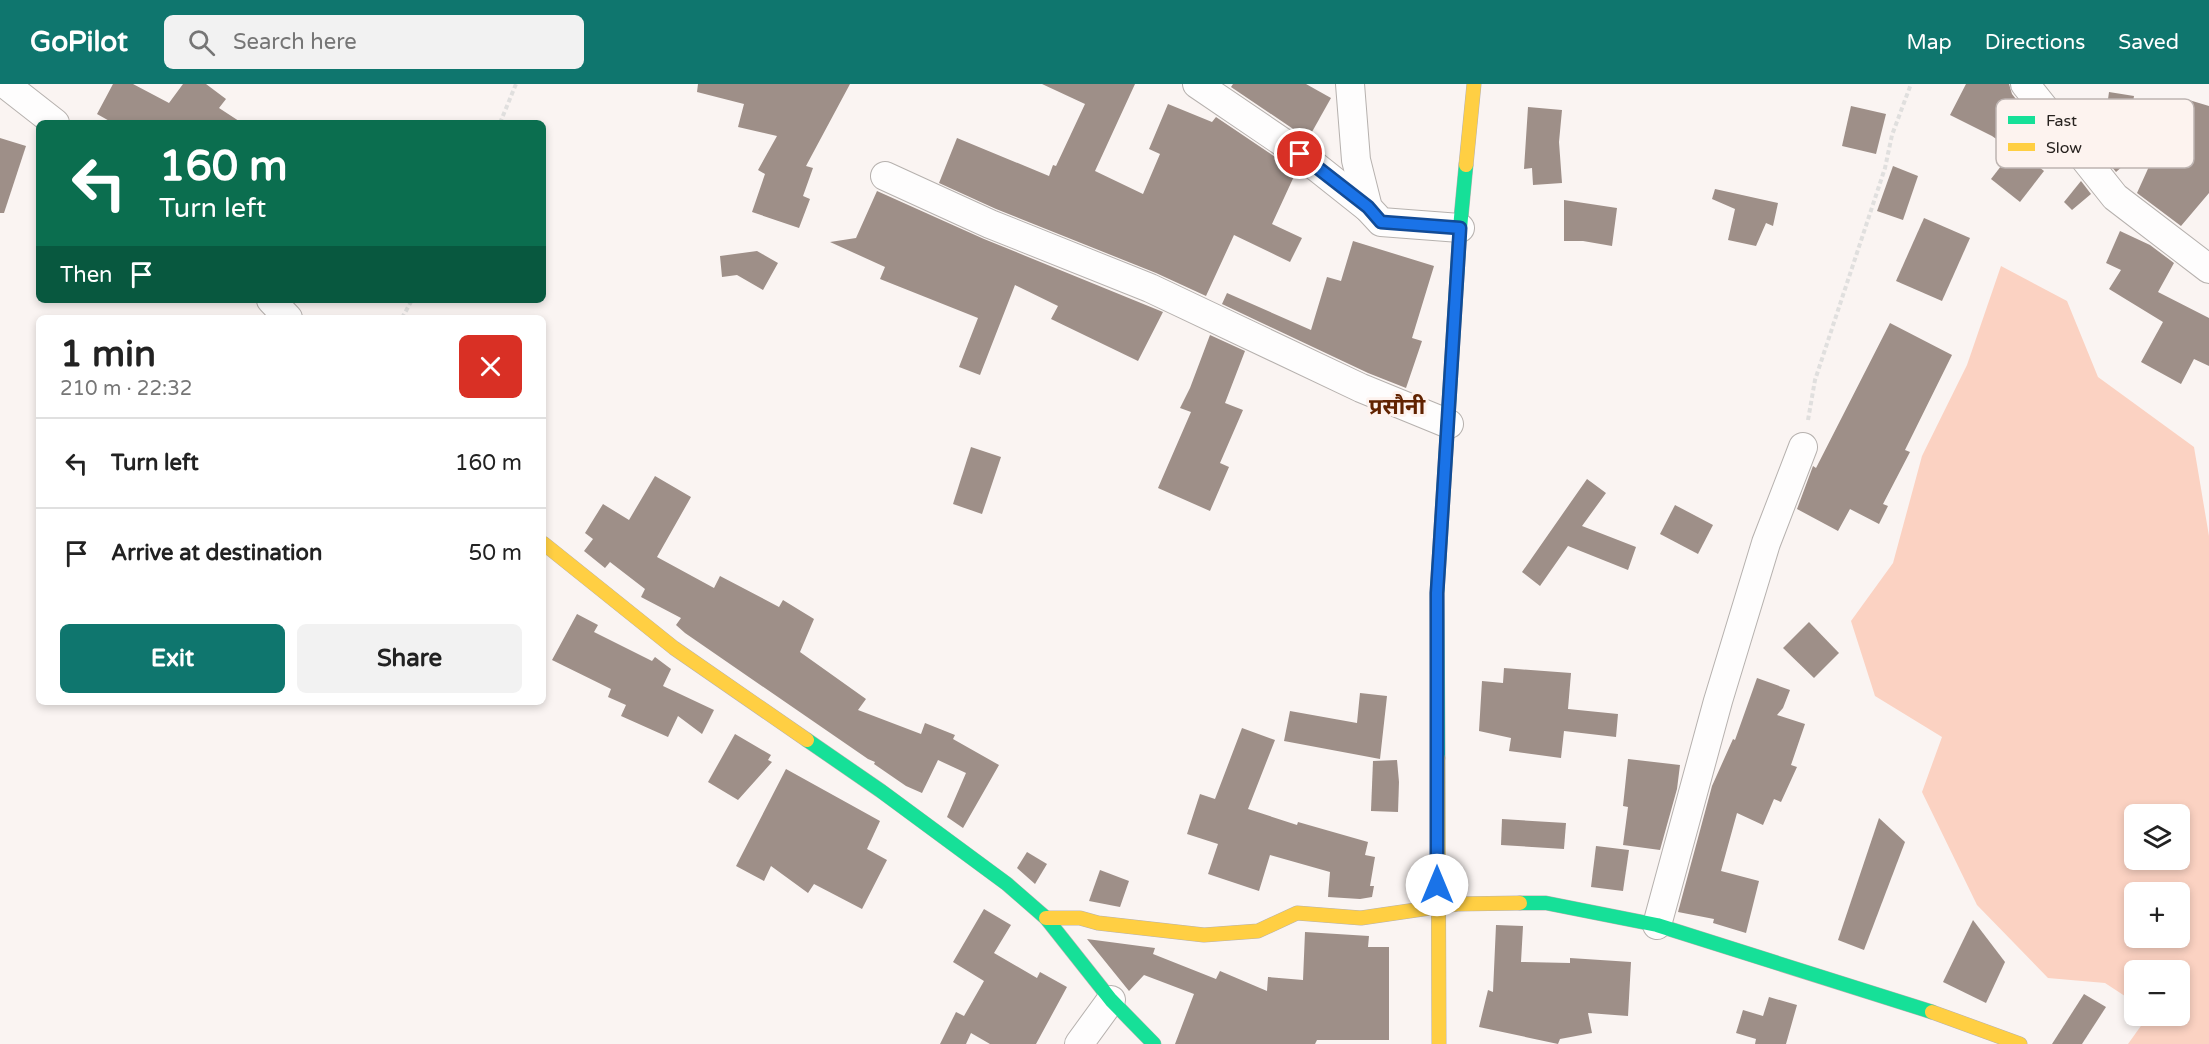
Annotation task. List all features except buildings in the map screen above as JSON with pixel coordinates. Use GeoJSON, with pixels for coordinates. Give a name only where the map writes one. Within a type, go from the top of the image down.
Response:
{"type":"FeatureCollection","features":[{"type":"Feature","properties":{"kind":"street"},"geometry":{"type":"LineString","coordinates":[[6,84],[51,120]]}},
{"type":"Feature","properties":{"kind":"street"},"geometry":{"type":"LineString","coordinates":[[1197,84],[1300,154],[1368,207],[1381,222],[1460,228]]}},
{"type":"Feature","properties":{"kind":"street"},"geometry":{"type":"LineString","coordinates":[[1350,84],[1356,160],[1368,207]]}},
{"type":"Feature","properties":{"kind":"street"},"geometry":{"type":"LineString","coordinates":[[1439,1044],[1437,593],[1460,228],[1474,84]]}},
{"type":"Feature","properties":{"kind":"street"},"geometry":{"type":"LineString","coordinates":[[2025,84],[2037,99]]}},
{"type":"Feature","properties":{"kind":"street"},"geometry":{"type":"LineString","coordinates":[[2092,168],[2115,197],[2209,269]]}},
{"type":"Feature","properties":{"kind":"street"},"geometry":{"type":"LineString","coordinates":[[885,176],[990,224],[1150,288],[1351,383],[1449,424]]}},
{"type":"Feature","properties":{"kind":"street"},"geometry":{"type":"LineString","coordinates":[[274,303],[285,315]]}},
{"type":"Feature","properties":{"kind":"street"},"geometry":{"type":"LineString","coordinates":[[1657,926],[1718,701],[1766,543],[1803,447]]}},
{"type":"Feature","properties":{"kind":"street"},"geometry":{"type":"LineString","coordinates":[[546,545],[674,648],[881,791],[1007,884],[1046,918],[1111,1000],[1154,1044]]}},
{"type":"Feature","properties":{"kind":"street"},"geometry":{"type":"LineString","coordinates":[[1046,918],[1080,918],[1204,935],[1257,931],[1297,913],[1361,918],[1476,903],[1546,903],[1657,926],[1951,1018],[2013,1043]]}},
{"type":"Feature","properties":{"kind":"street"},"geometry":{"type":"LineString","coordinates":[[1079,1044],[1111,1000]]}},
{"type":"Feature","properties":{"kind":"path"},"geometry":{"type":"LineString","coordinates":[[501,120],[516,84]]}},
{"type":"Feature","properties":{"kind":"path"},"geometry":{"type":"LineString","coordinates":[[1803,447],[1815,380],[1885,168],[1892,135],[1911,84]]}},
{"type":"Feature","properties":{"kind":"shaded area"},"geometry":{"type":"Polygon","coordinates":[[[2001,266],[2067,301],[2098,377],[2194,447],[2209,536],[2209,1044],[2128,1044],[2141,1026],[2190,1026],[2190,960],[2124,960],[2124,995],[2105,983],[2048,978],[1977,905],[1922,792],[1942,737],[1875,696],[1851,621],[1893,563],[1922,456],[1967,365],[2001,266]]]}},
{"type":"Feature","properties":{"kind":"traffic: fast"},"geometry":{"type":"LineString","coordinates":[[1438,758],[1437,593],[1466,165]]}},
{"type":"Feature","properties":{"kind":"traffic: fast"},"geometry":{"type":"LineString","coordinates":[[807,740],[881,791],[1007,884],[1046,918],[1111,1000],[1154,1044]]}},
{"type":"Feature","properties":{"kind":"traffic: fast"},"geometry":{"type":"LineString","coordinates":[[1520,903],[1546,903],[1657,925],[1932,1012]]}},
{"type":"Feature","properties":{"kind":"traffic: slow"},"geometry":{"type":"LineString","coordinates":[[1466,165],[1474,84]]}},
{"type":"Feature","properties":{"kind":"traffic: slow"},"geometry":{"type":"LineString","coordinates":[[546,545],[674,648],[807,740]]}},
{"type":"Feature","properties":{"kind":"traffic: slow"},"geometry":{"type":"LineString","coordinates":[[1438,758],[1439,1044]]}},
{"type":"Feature","properties":{"kind":"traffic: slow"},"geometry":{"type":"LineString","coordinates":[[1046,918],[1080,918],[1098,923],[1204,935],[1258,931],[1297,913],[1361,918],[1457,904],[1520,903]]}},
{"type":"Feature","properties":{"kind":"traffic: slow"},"geometry":{"type":"LineString","coordinates":[[1932,1012],[2020,1044]]}},
{"type":"Feature","properties":{"kind":"district","name":"प्रसौनी"},"geometry":{"type":"Point","coordinates":[1397,407]}},
{"type":"Feature","properties":{"kind":"route"},"geometry":{"type":"LineString","coordinates":[[1300,154],[1368,207],[1381,222],[1460,228],[1437,593],[1437,885]]}}]}
